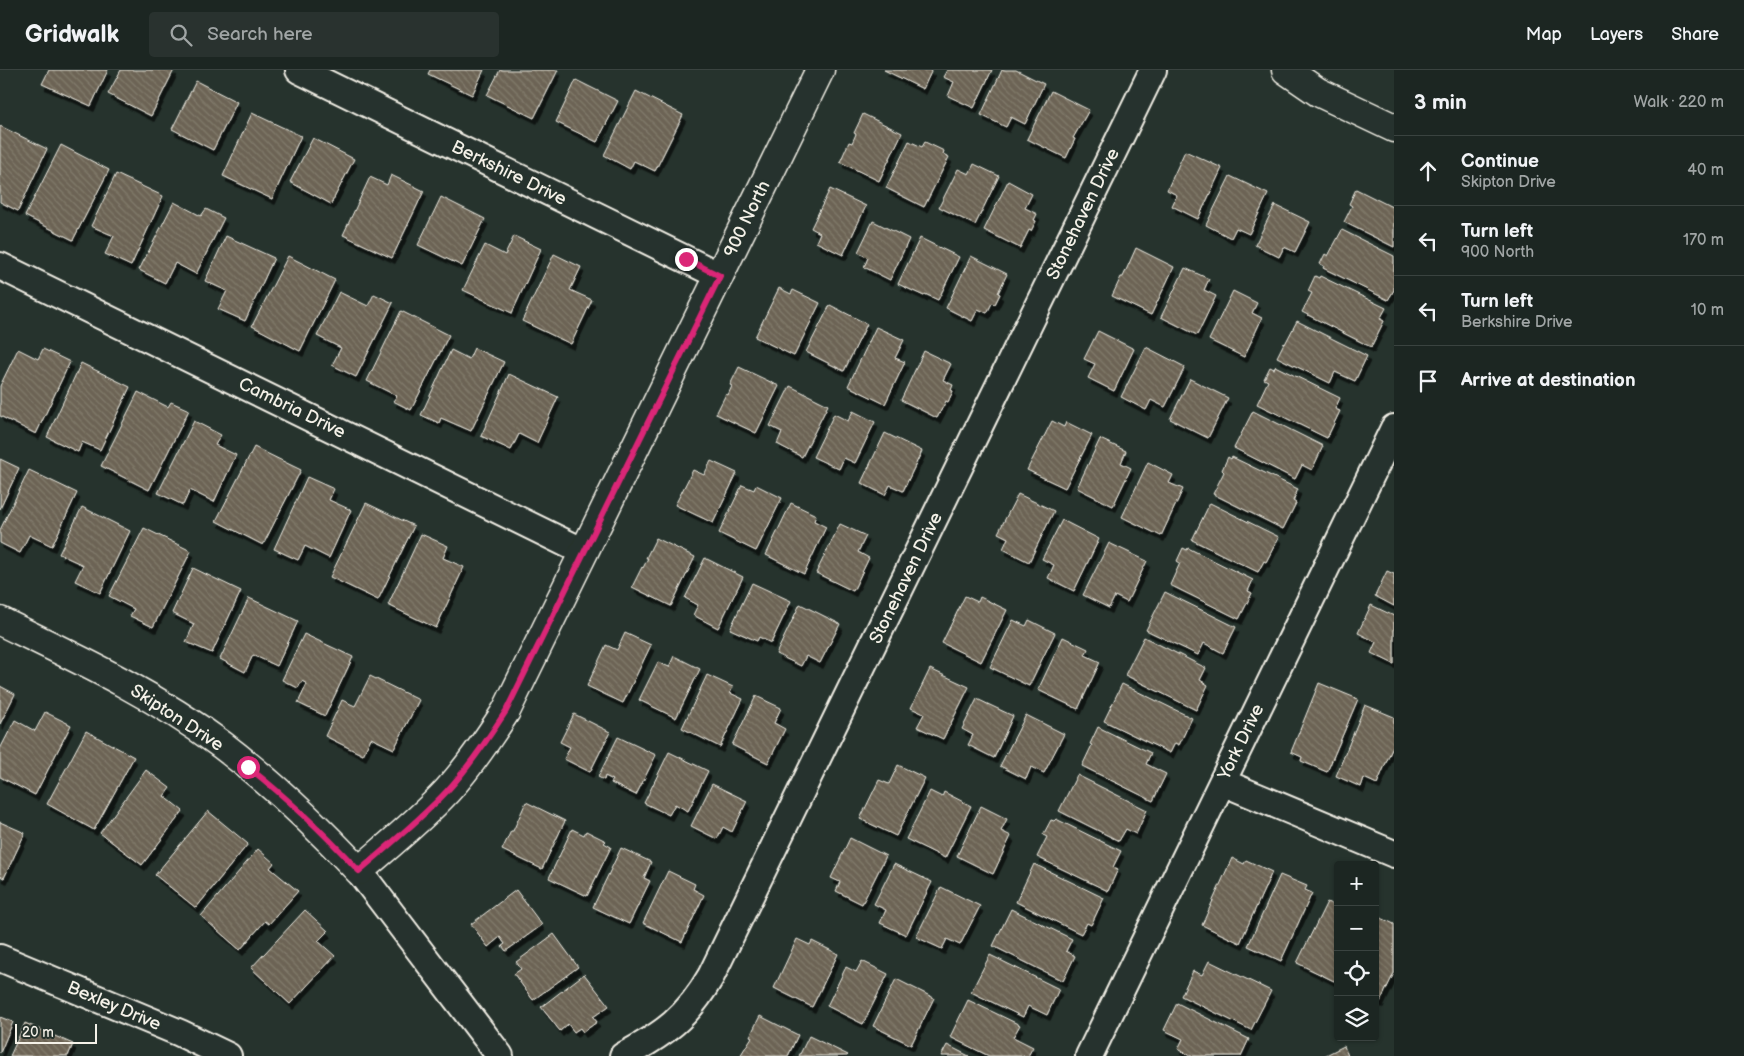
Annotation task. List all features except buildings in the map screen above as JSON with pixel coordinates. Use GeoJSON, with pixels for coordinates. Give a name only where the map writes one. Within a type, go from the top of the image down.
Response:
{"type":"FeatureCollection","features":[{"type":"Feature","properties":{"kind":"street","name":"Berkshire Drive"},"geometry":{"type":"LineString","coordinates":[[299,70],[720,276]]}},
{"type":"Feature","properties":{"kind":"street","name":"900 North"},"geometry":{"type":"LineString","coordinates":[[359,871],[422,816],[447,791],[488,740],[506,711],[820,70]]}},
{"type":"Feature","properties":{"kind":"street","name":"Stonehaven Drive"},"geometry":{"type":"LineString","coordinates":[[623,1056],[647,1043],[679,1019],[701,993],[711,976],[1153,70]]}},
{"type":"Feature","properties":{"kind":"street"},"geometry":{"type":"LineString","coordinates":[[1286,70],[1318,92],[1394,128]]}},
{"type":"Feature","properties":{"kind":"street","name":"Cambria Drive"},"geometry":{"type":"LineString","coordinates":[[0,266],[584,552]]}},
{"type":"Feature","properties":{"kind":"street","name":"York Drive"},"geometry":{"type":"LineString","coordinates":[[1089,1056],[1394,428]]}},
{"type":"Feature","properties":{"kind":"street","name":"Skipton Drive"},"geometry":{"type":"LineString","coordinates":[[0,621],[125,684],[160,705],[222,745],[300,810],[359,871],[500,1056]]}},
{"type":"Feature","properties":{"kind":"street"},"geometry":{"type":"LineString","coordinates":[[1222,782],[1394,854]]}},
{"type":"Feature","properties":{"kind":"street","name":"Bexley Drive"},"geometry":{"type":"LineString","coordinates":[[0,958],[180,1033],[228,1056]]}},
{"type":"Feature","properties":{"kind":"route"},"geometry":{"type":"LineString","coordinates":[[248,767],[300,810],[359,871],[422,816],[447,791],[488,740],[506,711],[720,276],[686,259]]}}]}
